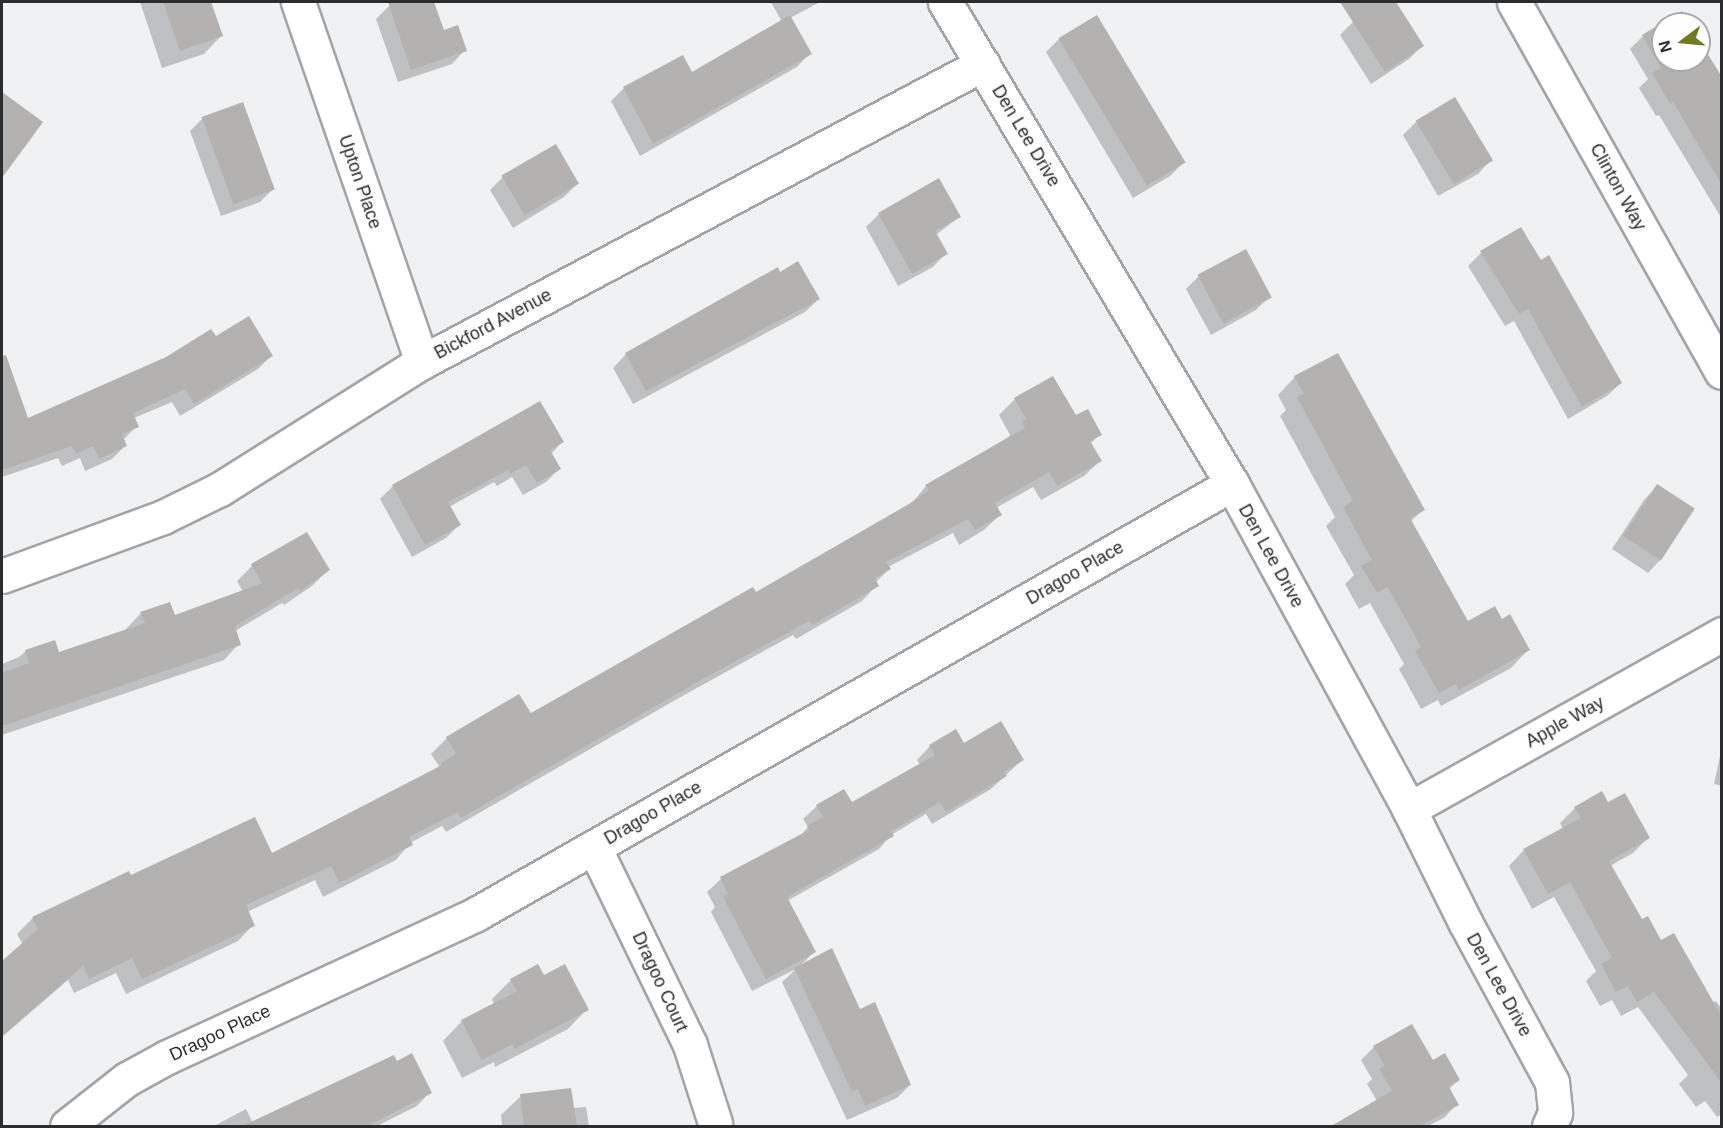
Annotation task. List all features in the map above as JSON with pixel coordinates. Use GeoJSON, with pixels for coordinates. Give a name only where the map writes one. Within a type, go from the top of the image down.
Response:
{"type":"FeatureCollection","features":[{"type":"Feature","properties":{"kind":"street","name":"Upton Place"},"geometry":{"type":"LineString","coordinates":[[298,2],[422,362]]}},
{"type":"Feature","properties":{"kind":"street","name":"Den Lee Drive"},"geometry":{"type":"LineString","coordinates":[[945,2],[1232,484],[1409,809],[1465,922],[1552,1082],[1555,1113],[1549,1126]]}},
{"type":"Feature","properties":{"kind":"street","name":"Clinton Way"},"geometry":{"type":"LineString","coordinates":[[1514,2],[1722,372]]}},
{"type":"Feature","properties":{"kind":"street","name":"Bickford Avenue"},"geometry":{"type":"LineString","coordinates":[[2,576],[163,517],[220,489],[422,362],[983,64]]}},
{"type":"Feature","properties":{"kind":"street","name":"Dragoo Place"},"geometry":{"type":"LineString","coordinates":[[67,1126],[127,1079],[167,1057],[476,914],[1232,484]]}},
{"type":"Feature","properties":{"kind":"street","name":"Apple Way"},"geometry":{"type":"LineString","coordinates":[[1409,809],[1722,634]]}},
{"type":"Feature","properties":{"kind":"street","name":"Dragoo Court"},"geometry":{"type":"LineString","coordinates":[[594,847],[690,1045],[715,1123]]}},
{"type":"Feature","properties":{"kind":"building"},"geometry":{"type":"Polygon","coordinates":[[[163,2],[211,2],[223,36],[180,51],[163,2]]]}},
{"type":"Feature","properties":{"kind":"building"},"geometry":{"type":"Polygon","coordinates":[[[388,2],[434,2],[444,30],[458,25],[467,51],[411,70],[388,2]]]}},
{"type":"Feature","properties":{"kind":"building"},"geometry":{"type":"Polygon","coordinates":[[[1340,2],[1396,2],[1424,46],[1385,72],[1340,2]]]}},
{"type":"Feature","properties":{"kind":"building"},"geometry":{"type":"Polygon","coordinates":[[[790,15],[812,54],[653,144],[623,87],[683,55],[692,72],[790,15]]]}},
{"type":"Feature","properties":{"kind":"building"},"geometry":{"type":"Polygon","coordinates":[[[1097,15],[1186,162],[1147,186],[1058,38],[1097,15]]]}},
{"type":"Feature","properties":{"kind":"building"},"geometry":{"type":"Polygon","coordinates":[[[1651,30],[1651,51],[1642,35],[1651,30]]]}},
{"type":"Feature","properties":{"kind":"building"},"geometry":{"type":"Polygon","coordinates":[[[1711,59],[1722,77],[1722,185],[1673,102],[1670,104],[1652,73],[1711,72],[1711,59]]]}},
{"type":"Feature","properties":{"kind":"building"},"geometry":{"type":"Polygon","coordinates":[[[2,92],[43,122],[2,178],[2,92]]]}},
{"type":"Feature","properties":{"kind":"building"},"geometry":{"type":"Polygon","coordinates":[[[1455,97],[1493,160],[1454,184],[1416,121],[1455,97]]]}},
{"type":"Feature","properties":{"kind":"building"},"geometry":{"type":"Polygon","coordinates":[[[243,102],[275,189],[233,204],[202,117],[243,102]]]}},
{"type":"Feature","properties":{"kind":"building"},"geometry":{"type":"Polygon","coordinates":[[[556,144],[579,184],[524,215],[501,176],[556,144]]]}},
{"type":"Feature","properties":{"kind":"building"},"geometry":{"type":"Polygon","coordinates":[[[939,178],[961,217],[935,231],[948,254],[912,274],[878,213],[939,178]]]}},
{"type":"Feature","properties":{"kind":"building"},"geometry":{"type":"Polygon","coordinates":[[[1521,227],[1541,260],[1549,255],[1622,383],[1582,407],[1528,309],[1519,314],[1480,251],[1521,227]]]}},
{"type":"Feature","properties":{"kind":"building"},"geometry":{"type":"Polygon","coordinates":[[[1246,249],[1272,298],[1223,323],[1197,275],[1246,249]]]}},
{"type":"Feature","properties":{"kind":"building"},"geometry":{"type":"Polygon","coordinates":[[[798,261],[820,299],[646,391],[625,353],[778,267],[780,272],[798,261]]]}},
{"type":"Feature","properties":{"kind":"building"},"geometry":{"type":"Polygon","coordinates":[[[249,316],[273,356],[194,404],[185,389],[133,413],[139,427],[122,434],[127,446],[99,459],[93,446],[76,454],[72,446],[2,470],[2,356],[6,355],[28,418],[166,357],[211,329],[216,336],[249,316]]]}},
{"type":"Feature","properties":{"kind":"building"},"geometry":{"type":"Polygon","coordinates":[[[1338,353],[1425,510],[1410,518],[1468,621],[1495,606],[1502,619],[1510,614],[1530,650],[1459,690],[1456,684],[1439,693],[1415,651],[1421,647],[1388,587],[1377,593],[1361,566],[1372,560],[1343,507],[1353,501],[1297,397],[1304,394],[1294,376],[1338,353]]]}},
{"type":"Feature","properties":{"kind":"building"},"geometry":{"type":"Polygon","coordinates":[[[1053,376],[1076,415],[1088,409],[1102,435],[1090,441],[1102,461],[1057,486],[1049,472],[995,503],[1002,515],[975,530],[968,519],[886,562],[891,569],[875,578],[879,586],[812,625],[809,621],[694,684],[461,818],[458,812],[409,837],[413,845],[339,883],[331,866],[246,905],[255,926],[142,979],[132,958],[89,979],[83,966],[2,1036],[2,961],[38,929],[32,917],[129,871],[131,875],[255,817],[272,853],[442,765],[441,763],[456,754],[446,737],[519,694],[531,713],[753,587],[756,592],[909,504],[929,490],[925,485],[1025,428],[1022,422],[1026,419],[1014,398],[1053,376]]]}},
{"type":"Feature","properties":{"kind":"building"},"geometry":{"type":"Polygon","coordinates":[[[540,401],[564,442],[550,450],[561,469],[537,483],[526,465],[510,474],[508,470],[448,502],[461,525],[425,545],[392,485],[540,401]]]}},
{"type":"Feature","properties":{"kind":"building"},"geometry":{"type":"Polygon","coordinates":[[[1657,484],[1695,509],[1661,561],[1623,536],[1657,484]]]}},
{"type":"Feature","properties":{"kind":"building"},"geometry":{"type":"Polygon","coordinates":[[[307,532],[330,570],[300,591],[298,588],[235,626],[241,645],[2,726],[2,673],[29,663],[25,650],[55,640],[59,652],[145,623],[140,612],[170,602],[175,615],[262,583],[251,564],[307,532]]]}},
{"type":"Feature","properties":{"kind":"building"},"geometry":{"type":"Polygon","coordinates":[[[1001,721],[1024,760],[1004,772],[1007,776],[946,812],[940,802],[891,831],[894,836],[787,897],[816,952],[766,979],[723,897],[728,894],[720,877],[809,830],[807,826],[823,817],[816,805],[844,789],[852,802],[935,755],[929,745],[956,729],[964,743],[1001,721]]]}},
{"type":"Feature","properties":{"kind":"building"},"geometry":{"type":"Polygon","coordinates":[[[1602,791],[1608,802],[1625,793],[1650,838],[1609,861],[1642,919],[1648,916],[1661,940],[1674,933],[1722,1017],[1722,1083],[1654,992],[1637,1002],[1628,986],[1616,992],[1601,964],[1612,958],[1570,882],[1548,894],[1523,849],[1581,818],[1574,807],[1602,791]]]}},
{"type":"Feature","properties":{"kind":"building"},"geometry":{"type":"Polygon","coordinates":[[[832,948],[860,1009],[875,1002],[911,1085],[865,1106],[858,1089],[852,1092],[794,968],[832,948]]]}},
{"type":"Feature","properties":{"kind":"building"},"geometry":{"type":"Polygon","coordinates":[[[538,964],[544,975],[565,964],[589,1010],[514,1049],[513,1044],[482,1060],[461,1020],[517,991],[510,979],[538,964]]]}},
{"type":"Feature","properties":{"kind":"building"},"geometry":{"type":"Polygon","coordinates":[[[1412,1024],[1433,1060],[1445,1053],[1460,1080],[1449,1087],[1459,1105],[1420,1126],[1331,1126],[1392,1091],[1379,1069],[1385,1066],[1373,1046],[1412,1024]]]}},
{"type":"Feature","properties":{"kind":"building"},"geometry":{"type":"Polygon","coordinates":[[[412,1053],[432,1093],[367,1126],[242,1126],[394,1055],[397,1061],[412,1053]]]}},
{"type":"Feature","properties":{"kind":"building"},"geometry":{"type":"Polygon","coordinates":[[[571,1088],[577,1126],[524,1126],[520,1094],[571,1088]]]}}]}
